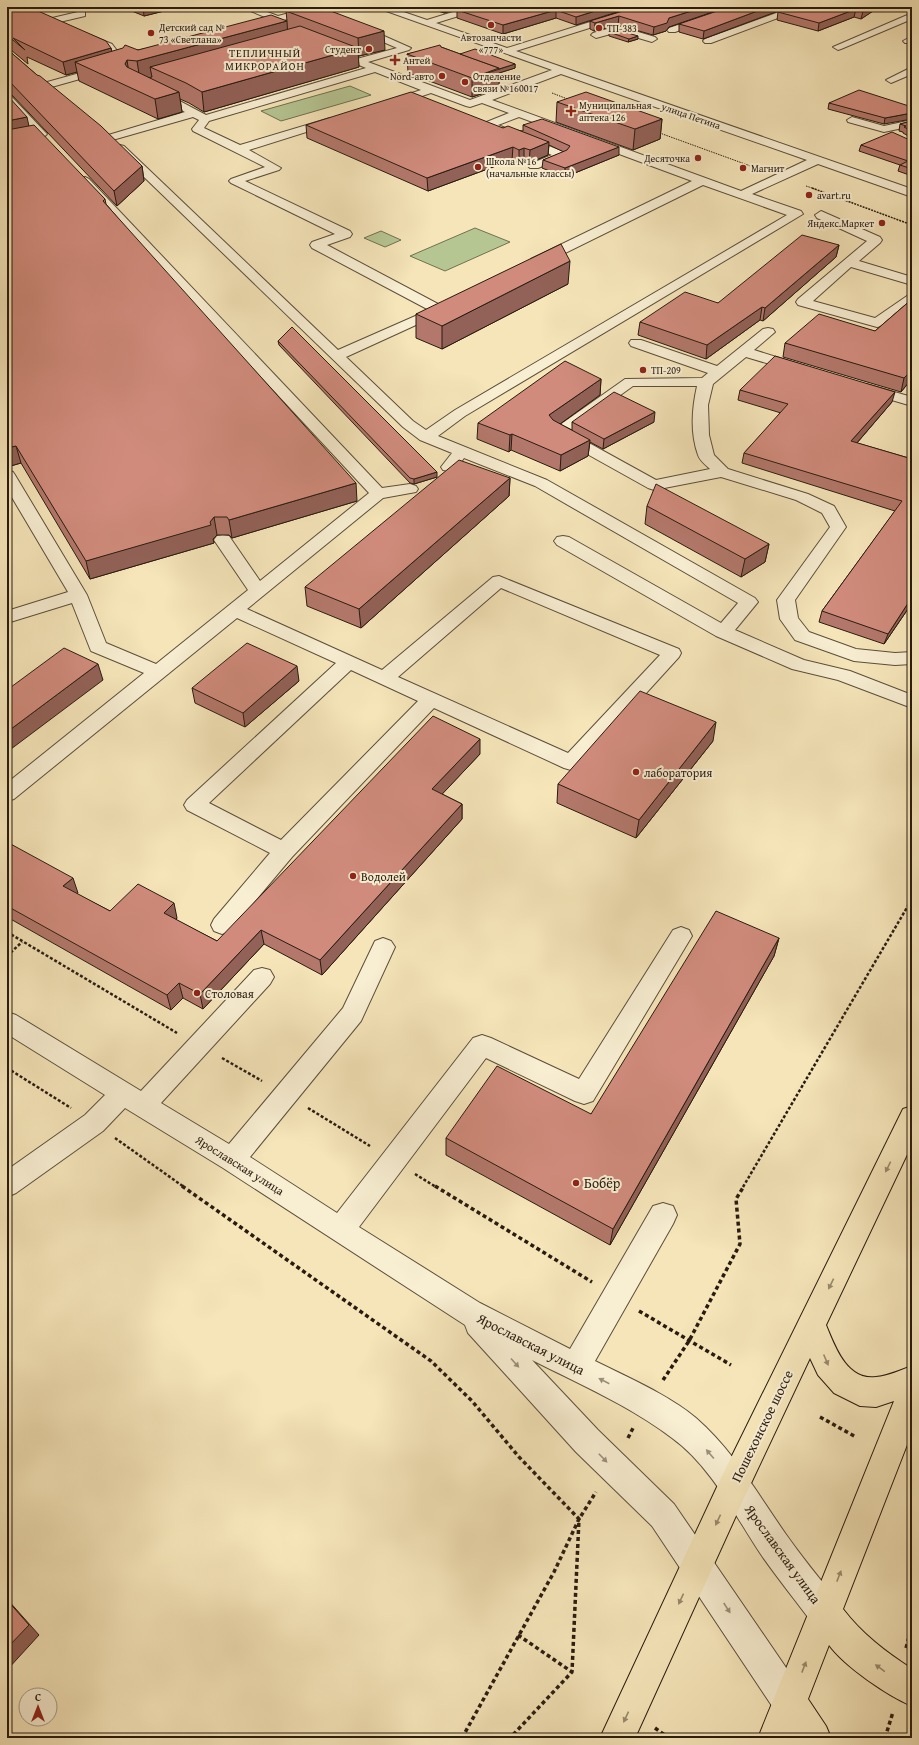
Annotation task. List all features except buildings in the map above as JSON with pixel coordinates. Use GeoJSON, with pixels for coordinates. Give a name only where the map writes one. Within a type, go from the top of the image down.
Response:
{"type":"FeatureCollection","features":[{"type":"Feature","properties":{"kind":"main road","name":"Пошехонское шоссе"},"geometry":{"type":"LineString","coordinates":[[617,1738],[734,1485],[912,1117]]}},
{"type":"Feature","properties":{"kind":"main road"},"geometry":{"type":"LineString","coordinates":[[812,1324],[828,1365],[844,1382],[860,1391],[876,1392],[912,1381]]}},
{"type":"Feature","properties":{"kind":"main road"},"geometry":{"type":"LineString","coordinates":[[776,1738],[912,1394]]}},
{"type":"Feature","properties":{"kind":"main road","name":"Ярославская улица"},"geometry":{"type":"LineString","coordinates":[[825,1612],[844,1638],[876,1665],[912,1689]]}},
{"type":"Feature","properties":{"kind":"main road","name":"Ярославская улица"},"geometry":{"type":"LineString","coordinates":[[790,1704],[814,1738]]}},
{"type":"Feature","properties":{"kind":"street"},"geometry":{"type":"LineString","coordinates":[[246,7],[277,19],[322,7]]}},
{"type":"Feature","properties":{"kind":"street","name":"улица Петина"},"geometry":{"type":"LineString","coordinates":[[380,7],[911,193]]}},
{"type":"Feature","properties":{"kind":"street"},"geometry":{"type":"LineString","coordinates":[[508,51],[647,7]]}},
{"type":"Feature","properties":{"kind":"street"},"geometry":{"type":"LineString","coordinates":[[672,30],[741,7]]}},
{"type":"Feature","properties":{"kind":"street"},"geometry":{"type":"LineString","coordinates":[[708,41],[802,7]]}},
{"type":"Feature","properties":{"kind":"street"},"geometry":{"type":"LineString","coordinates":[[908,7],[912,8]]}},
{"type":"Feature","properties":{"kind":"street"},"geometry":{"type":"LineString","coordinates":[[428,23],[475,8]]}},
{"type":"Feature","properties":{"kind":"street"},"geometry":{"type":"LineString","coordinates":[[302,12],[316,18]]}},
{"type":"Feature","properties":{"kind":"street"},"geometry":{"type":"LineString","coordinates":[[44,86],[122,64],[109,46],[48,20],[82,14]]}},
{"type":"Feature","properties":{"kind":"street"},"geometry":{"type":"LineString","coordinates":[[838,47],[912,16]]}},
{"type":"Feature","properties":{"kind":"street"},"geometry":{"type":"LineString","coordinates":[[277,19],[271,28],[296,38]]}},
{"type":"Feature","properties":{"kind":"street"},"geometry":{"type":"LineString","coordinates":[[446,30],[462,25]]}},
{"type":"Feature","properties":{"kind":"street"},"geometry":{"type":"LineString","coordinates":[[589,37],[618,29],[652,39]]}},
{"type":"Feature","properties":{"kind":"street"},"geometry":{"type":"LineString","coordinates":[[384,39],[409,49],[354,60],[470,104],[528,84],[562,70]]}},
{"type":"Feature","properties":{"kind":"street"},"geometry":{"type":"LineString","coordinates":[[522,56],[544,50]]}},
{"type":"Feature","properties":{"kind":"street"},"geometry":{"type":"LineString","coordinates":[[106,69],[119,76]]}},
{"type":"Feature","properties":{"kind":"street"},"geometry":{"type":"LineString","coordinates":[[376,69],[205,119],[197,129],[275,168],[235,181],[346,234],[316,246],[440,310]]}},
{"type":"Feature","properties":{"kind":"street"},"geometry":{"type":"LineString","coordinates":[[891,80],[912,70]]}},
{"type":"Feature","properties":{"kind":"street"},"geometry":{"type":"LineString","coordinates":[[34,76],[56,95]]}},
{"type":"Feature","properties":{"kind":"street"},"geometry":{"type":"LineString","coordinates":[[501,83],[515,88]]}},
{"type":"Feature","properties":{"kind":"street"},"geometry":{"type":"LineString","coordinates":[[146,88],[184,106],[205,119]]}},
{"type":"Feature","properties":{"kind":"street"},"geometry":{"type":"LineString","coordinates":[[379,106],[431,90]]}},
{"type":"Feature","properties":{"kind":"street"},"geometry":{"type":"LineString","coordinates":[[7,98],[52,146]]}},
{"type":"Feature","properties":{"kind":"street"},"geometry":{"type":"LineString","coordinates":[[425,437],[440,429],[460,412],[797,214],[702,181],[483,100]]}},
{"type":"Feature","properties":{"kind":"street"},"geometry":{"type":"LineString","coordinates":[[109,138],[194,113]]}},
{"type":"Feature","properties":{"kind":"street"},"geometry":{"type":"LineString","coordinates":[[520,113],[488,124],[562,155],[534,166]]}},
{"type":"Feature","properties":{"kind":"street"},"geometry":{"type":"LineString","coordinates":[[239,150],[342,118]]}},
{"type":"Feature","properties":{"kind":"street"},"geometry":{"type":"LineString","coordinates":[[852,120],[884,129],[901,138]]}},
{"type":"Feature","properties":{"kind":"street"},"geometry":{"type":"LineString","coordinates":[[884,129],[912,123]]}},
{"type":"Feature","properties":{"kind":"street"},"geometry":{"type":"LineString","coordinates":[[98,128],[338,355],[408,424],[425,437],[541,483],[749,602],[723,632]]}},
{"type":"Feature","properties":{"kind":"street"},"geometry":{"type":"LineString","coordinates":[[7,141],[41,134]]}},
{"type":"Feature","properties":{"kind":"street"},"geometry":{"type":"LineString","coordinates":[[743,194],[782,178],[817,160]]}},
{"type":"Feature","properties":{"kind":"street"},"geometry":{"type":"LineString","coordinates":[[74,169],[378,494]]}},
{"type":"Feature","properties":{"kind":"street"},"geometry":{"type":"LineString","coordinates":[[525,268],[702,181]]}},
{"type":"Feature","properties":{"kind":"street"},"geometry":{"type":"LineString","coordinates":[[822,215],[876,240],[803,302],[877,323],[912,299]]}},
{"type":"Feature","properties":{"kind":"street"},"geometry":{"type":"LineString","coordinates":[[850,263],[912,281]]}},
{"type":"Feature","properties":{"kind":"street"},"geometry":{"type":"LineString","coordinates":[[338,355],[468,296]]}},
{"type":"Feature","properties":{"kind":"street"},"geometry":{"type":"LineString","coordinates":[[722,472],[654,486],[558,432],[630,382],[706,382],[768,332]]}},
{"type":"Feature","properties":{"kind":"street"},"geometry":{"type":"LineString","coordinates":[[636,343],[719,372]]}},
{"type":"Feature","properties":{"kind":"street"},"geometry":{"type":"LineString","coordinates":[[744,352],[813,372]]}},
{"type":"Feature","properties":{"kind":"street"},"geometry":{"type":"LineString","coordinates":[[706,382],[700,405],[701,435],[706,456],[722,472],[802,497],[828,510],[838,527],[786,600],[789,619],[802,636],[854,655],[895,659],[912,658]]}},
{"type":"Feature","properties":{"kind":"street"},"geometry":{"type":"LineString","coordinates":[[851,384],[912,402]]}},
{"type":"Feature","properties":{"kind":"street"},"geometry":{"type":"LineString","coordinates":[[449,467],[461,452]]}},
{"type":"Feature","properties":{"kind":"street"},"geometry":{"type":"LineString","coordinates":[[7,475],[78,595],[98,646],[159,672]]}},
{"type":"Feature","properties":{"kind":"street"},"geometry":{"type":"LineString","coordinates":[[7,794],[378,494],[410,489]]}},
{"type":"Feature","properties":{"kind":"street"},"geometry":{"type":"LineString","coordinates":[[223,540],[258,591]]}},
{"type":"Feature","properties":{"kind":"street"},"geometry":{"type":"LineString","coordinates":[[563,541],[723,632],[799,665],[843,675],[912,702]]}},
{"type":"Feature","properties":{"kind":"street"},"geometry":{"type":"LineString","coordinates":[[234,610],[571,763],[672,653],[499,581],[384,678]]}},
{"type":"Feature","properties":{"kind":"street"},"geometry":{"type":"LineString","coordinates":[[7,617],[78,595]]}},
{"type":"Feature","properties":{"kind":"street"},"geometry":{"type":"LineString","coordinates":[[284,851],[194,805],[348,662]]}},
{"type":"Feature","properties":{"kind":"street"},"geometry":{"type":"LineString","coordinates":[[222,925],[284,851],[431,699]]}},
{"type":"Feature","properties":{"kind":"street"},"geometry":{"type":"LineString","coordinates":[[341,1229],[482,1046],[584,1093],[681,936]]}},
{"type":"Feature","properties":{"kind":"street"},"geometry":{"type":"LineString","coordinates":[[232,1160],[352,1014],[382,947]]}},
{"type":"Feature","properties":{"kind":"street"},"geometry":{"type":"LineString","coordinates":[[7,1185],[94,1123],[133,1100],[262,978]]}},
{"type":"Feature","properties":{"kind":"street","name":"Ярославская улица"},"geometry":{"type":"LineString","coordinates":[[7,1022],[232,1160],[470,1313],[647,1404],[684,1428],[709,1452],[734,1485],[774,1545],[825,1612]]}},
{"type":"Feature","properties":{"kind":"street"},"geometry":{"type":"LineString","coordinates":[[576,1367],[664,1215]]}},
{"type":"Feature","properties":{"kind":"street","name":"Ярославская улица"},"geometry":{"type":"LineString","coordinates":[[470,1313],[611,1466],[663,1515],[790,1704]]}},
{"type":"Feature","properties":{"kind":"path"},"geometry":{"type":"LineString","coordinates":[[528,84],[573,100]]}},
{"type":"Feature","properties":{"kind":"path"},"geometry":{"type":"LineString","coordinates":[[655,131],[912,225]]}},
{"type":"Feature","properties":{"kind":"path"},"geometry":{"type":"LineString","coordinates":[[462,1738],[554,1572],[579,1519],[647,1404],[689,1341],[740,1244],[736,1199],[912,899]]}},
{"type":"Feature","properties":{"kind":"path"},"geometry":{"type":"LineString","coordinates":[[7,956],[22,942]]}},
{"type":"Feature","properties":{"kind":"path"},"geometry":{"type":"LineString","coordinates":[[7,1068],[94,1123],[372,1321],[431,1361],[472,1401],[519,1457],[579,1519],[572,1672],[510,1738]]}},
{"type":"Feature","properties":{"kind":"path"},"geometry":{"type":"LineString","coordinates":[[393,1161],[616,1297],[731,1365]]}},
{"type":"Feature","properties":{"kind":"path"},"geometry":{"type":"LineString","coordinates":[[820,1417],[856,1437]]}},
{"type":"Feature","properties":{"kind":"path"},"geometry":{"type":"LineString","coordinates":[[518,1635],[572,1672]]}},
{"type":"Feature","properties":{"kind":"path"},"geometry":{"type":"LineString","coordinates":[[907,1642],[912,1639]]}},
{"type":"Feature","properties":{"kind":"path"},"geometry":{"type":"LineString","coordinates":[[654,1728],[669,1738]]}},
{"type":"Feature","properties":{"kind":"green space"},"geometry":{"type":"Polygon","coordinates":[[[350,86],[371,95],[281,121],[261,111],[350,86]]]}},
{"type":"Feature","properties":{"kind":"green space"},"geometry":{"type":"Polygon","coordinates":[[[475,228],[510,242],[445,271],[410,256],[475,228]]]}},
{"type":"Feature","properties":{"kind":"green space"},"geometry":{"type":"Polygon","coordinates":[[[381,231],[401,240],[385,247],[364,238],[381,231]]]}},
{"type":"Feature","properties":{"kind":"place","name":"Автозапчасти «777»"},"geometry":{"type":"Point","coordinates":[491,25]}},
{"type":"Feature","properties":{"kind":"place","name":"ТП-383"},"geometry":{"type":"Point","coordinates":[599,28]}},
{"type":"Feature","properties":{"kind":"place","name":"Детский сад № 73 «Светлана»"},"geometry":{"type":"Point","coordinates":[151,33]}},
{"type":"Feature","properties":{"kind":"place","name":"Студент"},"geometry":{"type":"Point","coordinates":[369,49]}},
{"type":"Feature","properties":{"kind":"place","name":"Антей"},"geometry":{"type":"Point","coordinates":[395,60]}},
{"type":"Feature","properties":{"kind":"place","name":"Nord-авто"},"geometry":{"type":"Point","coordinates":[442,76]}},
{"type":"Feature","properties":{"kind":"place","name":"Отделение связи №160017"},"geometry":{"type":"Point","coordinates":[465,82]}},
{"type":"Feature","properties":{"kind":"place","name":"Муниципальная аптека 126"},"geometry":{"type":"Point","coordinates":[571,111]}},
{"type":"Feature","properties":{"kind":"place","name":"Десяточка"},"geometry":{"type":"Point","coordinates":[698,158]}},
{"type":"Feature","properties":{"kind":"place","name":"Школа №16 (начальные классы)"},"geometry":{"type":"Point","coordinates":[478,167]}},
{"type":"Feature","properties":{"kind":"place","name":"Магнит"},"geometry":{"type":"Point","coordinates":[743,168]}},
{"type":"Feature","properties":{"kind":"place","name":"avart.ru"},"geometry":{"type":"Point","coordinates":[809,195]}},
{"type":"Feature","properties":{"kind":"place","name":"Яндекс.Маркет"},"geometry":{"type":"Point","coordinates":[882,223]}},
{"type":"Feature","properties":{"kind":"place","name":"ТП-209"},"geometry":{"type":"Point","coordinates":[643,370]}},
{"type":"Feature","properties":{"kind":"place","name":"лаборатория"},"geometry":{"type":"Point","coordinates":[636,772]}},
{"type":"Feature","properties":{"kind":"place","name":"Водолей"},"geometry":{"type":"Point","coordinates":[353,876]}},
{"type":"Feature","properties":{"kind":"place","name":"Столовая"},"geometry":{"type":"Point","coordinates":[197,993]}},
{"type":"Feature","properties":{"kind":"place","name":"Бобёр"},"geometry":{"type":"Point","coordinates":[576,1183]}},
{"type":"Feature","properties":{"kind":"district","name":"ТЕПЛИЧНЫЙ МИКРОРАЙОН"},"geometry":{"type":"Point","coordinates":[265,59]}}]}
